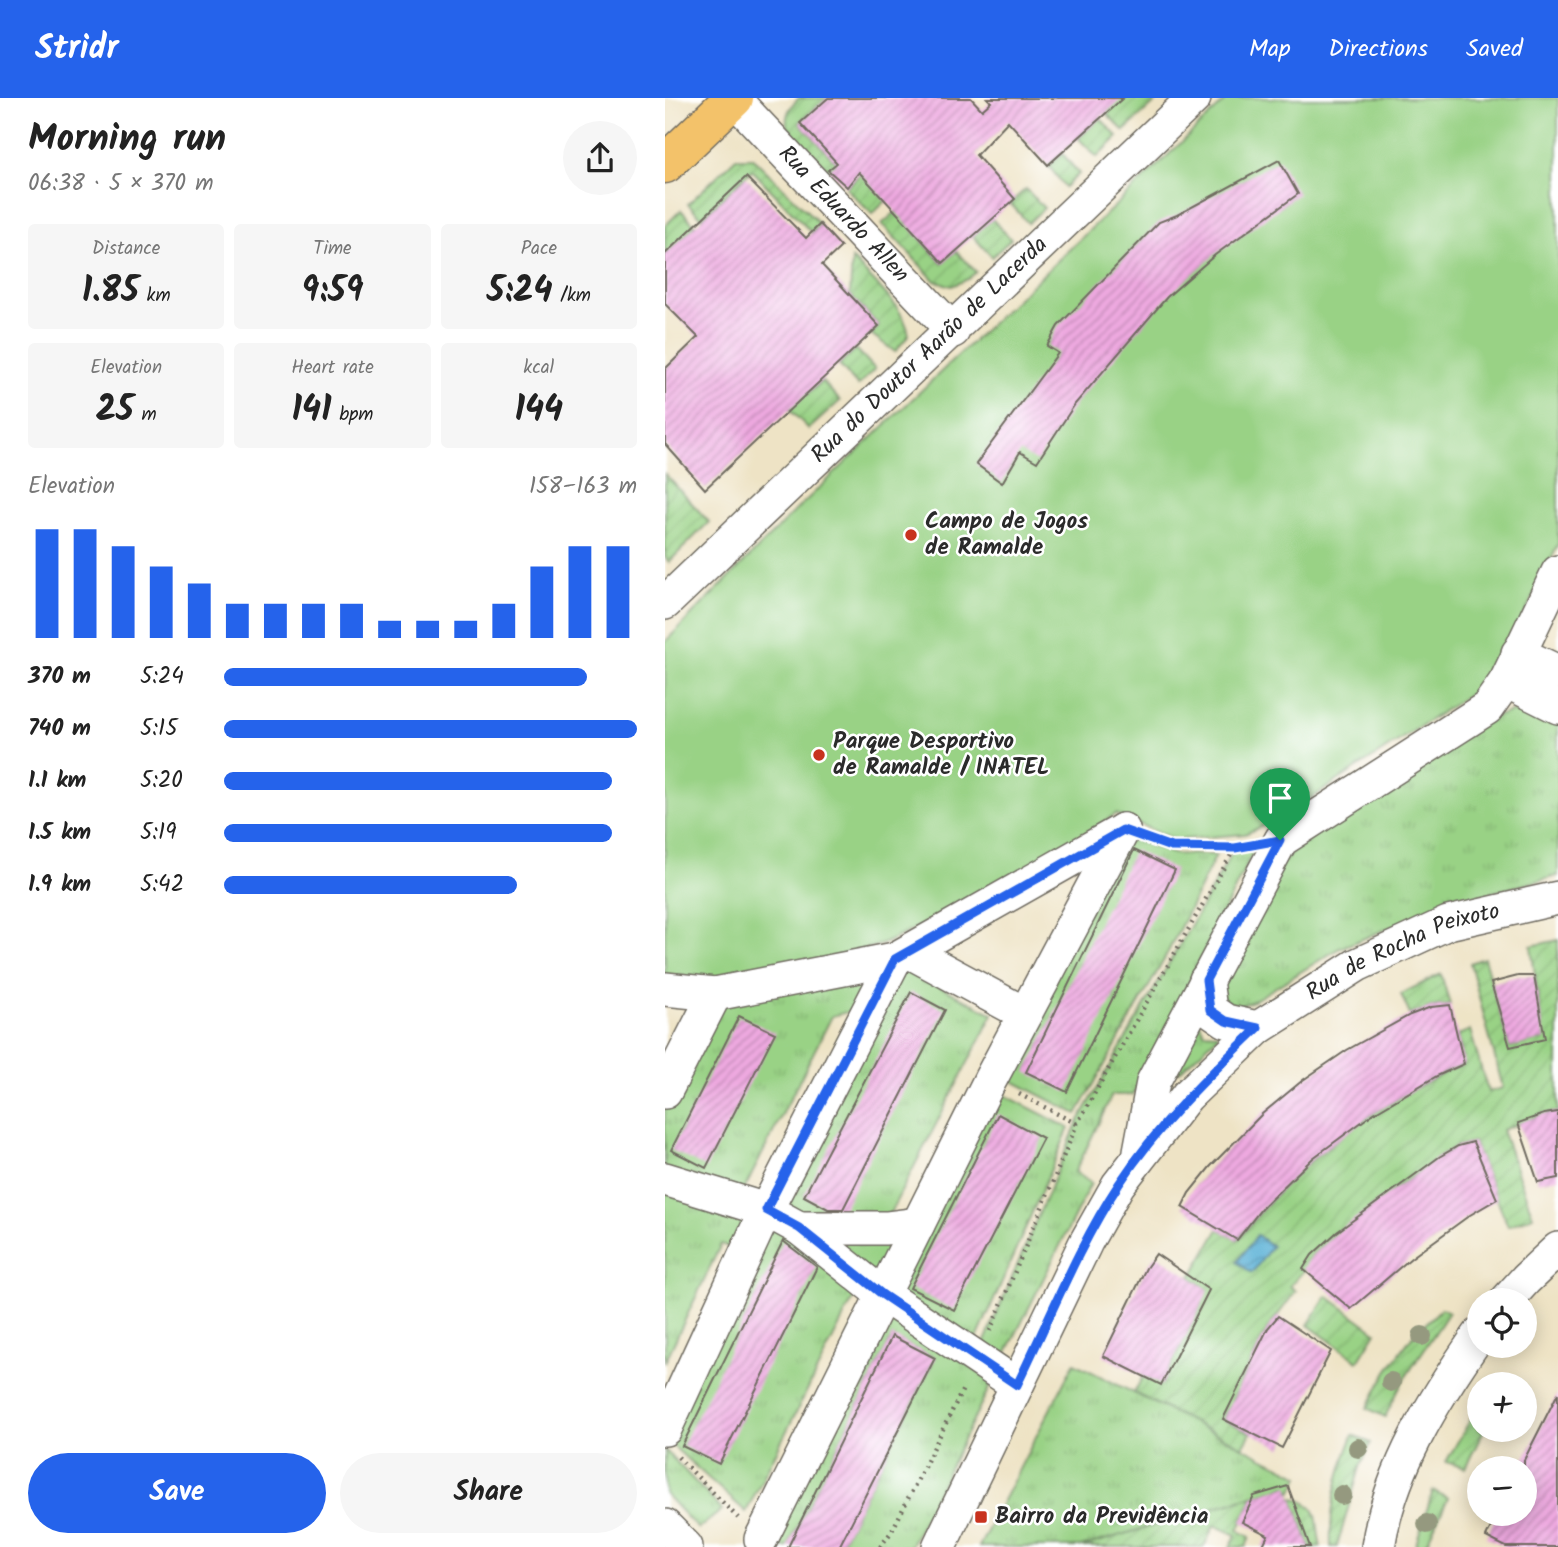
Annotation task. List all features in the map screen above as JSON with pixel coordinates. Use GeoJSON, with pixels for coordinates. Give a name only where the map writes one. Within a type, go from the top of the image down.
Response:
{"type":"FeatureCollection","features":[{"type":"Feature","properties":{"kind":"main road"},"geometry":{"type":"LineString","coordinates":[[665,164],[734,98]]}},
{"type":"Feature","properties":{"kind":"street","name":"Rua Eduardo Allen"},"geometry":{"type":"LineString","coordinates":[[734,98],[953,331]]}},
{"type":"Feature","properties":{"kind":"street","name":"Rua do Doutor Aarão de Lacerda"},"geometry":{"type":"LineString","coordinates":[[665,603],[953,331],[1194,98]]}},
{"type":"Feature","properties":{"kind":"street","name":"Rua de Rocha Peixoto"},"geometry":{"type":"LineString","coordinates":[[1139,1156],[1153,1082],[1280,840],[1487,708],[1512,667],[1558,572]]}},
{"type":"Feature","properties":{"kind":"street"},"geometry":{"type":"LineString","coordinates":[[1512,667],[1558,672]]}},
{"type":"Feature","properties":{"kind":"street"},"geometry":{"type":"LineString","coordinates":[[1512,667],[1558,707]]}},
{"type":"Feature","properties":{"kind":"street"},"geometry":{"type":"LineString","coordinates":[[665,989],[715,994],[902,956],[1123,830]]}},
{"type":"Feature","properties":{"kind":"street"},"geometry":{"type":"LineString","coordinates":[[761,1539],[990,1080],[1123,830]]}},
{"type":"Feature","properties":{"kind":"street","name":"Rua de Rocha Peixoto"},"geometry":{"type":"LineString","coordinates":[[939,1547],[1086,1242],[1118,1185],[1187,1096],[1258,1028],[1357,965],[1448,923],[1558,898]]}},
{"type":"Feature","properties":{"kind":"street"},"geometry":{"type":"LineString","coordinates":[[902,956],[1025,1014]]}},
{"type":"Feature","properties":{"kind":"street"},"geometry":{"type":"LineString","coordinates":[[671,1442],[766,1210],[902,956]]}},
{"type":"Feature","properties":{"kind":"street"},"geometry":{"type":"LineString","coordinates":[[1206,980],[1210,1010],[1226,1021],[1258,1028]]}},
{"type":"Feature","properties":{"kind":"street"},"geometry":{"type":"LineString","coordinates":[[665,1092],[715,994]]}},
{"type":"Feature","properties":{"kind":"street"},"geometry":{"type":"LineString","coordinates":[[665,1179],[766,1210],[799,1228],[883,1295],[1017,1385]]}},
{"type":"Feature","properties":{"kind":"street"},"geometry":{"type":"LineString","coordinates":[[799,1228],[887,1228],[918,1224]]}},
{"type":"Feature","properties":{"kind":"street"},"geometry":{"type":"LineString","coordinates":[[1518,1288],[1558,1249]]}},
{"type":"Feature","properties":{"kind":"street"},"geometry":{"type":"LineString","coordinates":[[1378,1547],[1382,1521],[1407,1455],[1443,1386],[1467,1352]]}},
{"type":"Feature","properties":{"kind":"street"},"geometry":{"type":"LineString","coordinates":[[665,1526],[686,1547]]}},
{"type":"Feature","properties":{"kind":"path"},"geometry":{"type":"LineString","coordinates":[[1123,830],[1171,847],[1235,848],[1280,840]]}},
{"type":"Feature","properties":{"kind":"path"},"geometry":{"type":"LineString","coordinates":[[880,1547],[893,1531],[978,1358],[1077,1124],[1235,848]]}},
{"type":"Feature","properties":{"kind":"path"},"geometry":{"type":"LineString","coordinates":[[990,1080],[1077,1124]]}},
{"type":"Feature","properties":{"kind":"path"},"geometry":{"type":"LineString","coordinates":[[671,1442],[761,1539]]}},
{"type":"Feature","properties":{"kind":"green space"},"geometry":{"type":"Polygon","coordinates":[[[799,98],[828,98],[800,123],[837,163],[828,170],[787,127],[789,111],[799,98]]]}},
{"type":"Feature","properties":{"kind":"green space"},"geometry":{"type":"Polygon","coordinates":[[[1121,98],[1160,98],[1124,131],[1106,113],[1121,98]]]}},
{"type":"Feature","properties":{"kind":"green space","name":"Campo de Jogos de Ramalde"},"geometry":{"type":"Polygon","coordinates":[[[1228,98],[1558,98],[1558,545],[1494,678],[1281,818],[1245,834],[1175,840],[1116,814],[1007,885],[883,944],[799,967],[710,978],[665,975],[665,642],[795,511],[1228,98]]]}},
{"type":"Feature","properties":{"kind":"green space"},"geometry":{"type":"Polygon","coordinates":[[[1100,118],[1118,137],[1097,157],[1078,138],[1100,118]]]}},
{"type":"Feature","properties":{"kind":"green space"},"geometry":{"type":"Polygon","coordinates":[[[896,139],[887,200],[872,214],[846,188],[896,139]]]}},
{"type":"Feature","properties":{"kind":"green space"},"geometry":{"type":"Polygon","coordinates":[[[1062,153],[1079,174],[1065,187],[1048,165],[1062,153]]]}},
{"type":"Feature","properties":{"kind":"green space"},"geometry":{"type":"Polygon","coordinates":[[[736,158],[753,158],[820,224],[811,232],[752,170],[702,218],[688,204],[736,158]]]}},
{"type":"Feature","properties":{"kind":"green space"},"geometry":{"type":"Polygon","coordinates":[[[1026,189],[1044,208],[1028,223],[1010,203],[1026,189]]]}},
{"type":"Feature","properties":{"kind":"green space"},"geometry":{"type":"Polygon","coordinates":[[[681,210],[753,289],[752,332],[808,394],[822,381],[840,401],[809,429],[738,358],[665,254],[665,226],[681,210]]]}},
{"type":"Feature","properties":{"kind":"green space"},"geometry":{"type":"Polygon","coordinates":[[[897,211],[942,263],[956,251],[976,272],[952,286],[935,281],[882,224],[897,211]]]}},
{"type":"Feature","properties":{"kind":"green space"},"geometry":{"type":"Polygon","coordinates":[[[992,219],[1011,239],[992,257],[973,236],[992,219]]]}},
{"type":"Feature","properties":{"kind":"green space"},"geometry":{"type":"Polygon","coordinates":[[[852,259],[886,294],[901,314],[909,335],[895,352],[871,334],[879,326],[850,295],[852,259]]]}},
{"type":"Feature","properties":{"kind":"green space"},"geometry":{"type":"Polygon","coordinates":[[[856,349],[875,369],[858,386],[839,365],[856,349]]]}},
{"type":"Feature","properties":{"kind":"green space"},"geometry":{"type":"Polygon","coordinates":[[[665,474],[709,522],[669,562],[665,557],[665,474]]]}},
{"type":"Feature","properties":{"kind":"green space"},"geometry":{"type":"Polygon","coordinates":[[[1521,709],[1558,721],[1558,876],[1449,903],[1338,949],[1253,1001],[1239,1006],[1225,1001],[1219,991],[1283,860],[1325,825],[1494,717],[1521,709]]]}},
{"type":"Feature","properties":{"kind":"green space"},"geometry":{"type":"Polygon","coordinates":[[[1124,836],[1174,854],[1216,855],[1165,958],[1077,1114],[999,1074],[1124,836]]]}},
{"type":"Feature","properties":{"kind":"green space"},"geometry":{"type":"Polygon","coordinates":[[[1235,848],[1255,848],[1133,1095],[1112,1095],[1075,1172],[1091,1183],[1000,1366],[980,1353],[1077,1124],[1235,848]]]}},
{"type":"Feature","properties":{"kind":"green space"},"geometry":{"type":"Polygon","coordinates":[[[1558,940],[1558,1112],[1544,1114],[1502,1130],[1533,1216],[1508,1226],[1473,1142],[1458,1146],[1439,1157],[1337,1233],[1290,1286],[1296,1291],[1268,1328],[1223,1419],[1251,1433],[1243,1447],[1134,1393],[1143,1376],[1162,1384],[1208,1290],[1191,1277],[1219,1229],[1238,1240],[1285,1185],[1340,1138],[1400,1097],[1464,1064],[1458,1035],[1470,1030],[1488,1092],[1503,1088],[1470,963],[1484,958],[1510,1047],[1544,1039],[1531,946],[1558,940]]]}},
{"type":"Feature","properties":{"kind":"green space"},"geometry":{"type":"Polygon","coordinates":[[[900,966],[993,1014],[886,1221],[797,1211],[778,1198],[900,966]]]}},
{"type":"Feature","properties":{"kind":"green space"},"geometry":{"type":"Polygon","coordinates":[[[865,972],[873,985],[862,1008],[832,1016],[743,1192],[665,1170],[665,1104],[719,999],[865,972]]]}},
{"type":"Feature","properties":{"kind":"green space"},"geometry":{"type":"Polygon","coordinates":[[[1441,974],[1450,1005],[1431,1007],[1410,1015],[1401,994],[1441,974]]]}},
{"type":"Feature","properties":{"kind":"green space"},"geometry":{"type":"Polygon","coordinates":[[[1199,1022],[1204,1032],[1217,1033],[1218,1036],[1179,1072],[1175,1069],[1199,1022]]]}},
{"type":"Feature","properties":{"kind":"green space"},"geometry":{"type":"Polygon","coordinates":[[[991,1088],[1069,1128],[973,1348],[891,1292],[991,1088]]]}},
{"type":"Feature","properties":{"kind":"green space"},"geometry":{"type":"Polygon","coordinates":[[[665,1189],[748,1213],[731,1248],[721,1244],[665,1362],[665,1189]]]}},
{"type":"Feature","properties":{"kind":"green space"},"geometry":{"type":"Polygon","coordinates":[[[766,1221],[859,1287],[746,1512],[665,1439],[766,1221]]]}},
{"type":"Feature","properties":{"kind":"green space"},"geometry":{"type":"Polygon","coordinates":[[[905,1233],[880,1285],[825,1236],[905,1233]]]}},
{"type":"Feature","properties":{"kind":"green space"},"geometry":{"type":"Polygon","coordinates":[[[1327,1296],[1376,1332],[1358,1361],[1308,1325],[1327,1296]]]}},
{"type":"Feature","properties":{"kind":"green space"},"geometry":{"type":"Polygon","coordinates":[[[1442,1308],[1449,1312],[1403,1381],[1385,1417],[1367,1408],[1387,1371],[1411,1338],[1442,1308]]]}},
{"type":"Feature","properties":{"kind":"green space"},"geometry":{"type":"Polygon","coordinates":[[[878,1314],[941,1346],[992,1382],[910,1547],[839,1547],[935,1358],[892,1337],[788,1547],[761,1547],[878,1314]]]}},
{"type":"Feature","properties":{"kind":"green space"},"geometry":{"type":"Polygon","coordinates":[[[1074,1363],[1300,1476],[1291,1493],[1287,1486],[1081,1547],[979,1547],[1074,1363]]]}},
{"type":"Feature","properties":{"kind":"green space"},"geometry":{"type":"Polygon","coordinates":[[[1467,1426],[1467,1442],[1478,1442],[1471,1456],[1467,1456],[1465,1468],[1446,1462],[1467,1426]]]}},
{"type":"Feature","properties":{"kind":"green space"},"geometry":{"type":"Polygon","coordinates":[[[1353,1435],[1371,1443],[1360,1467],[1337,1547],[1331,1547],[1336,1490],[1353,1435]]]}},
{"type":"Feature","properties":{"kind":"green space"},"geometry":{"type":"Polygon","coordinates":[[[665,1450],[722,1510],[698,1529],[665,1494],[665,1450]]]}},
{"type":"Feature","properties":{"kind":"green space"},"geometry":{"type":"Polygon","coordinates":[[[1433,1491],[1448,1498],[1425,1547],[1415,1547],[1433,1491]]]}},
{"type":"Feature","properties":{"kind":"green space"},"geometry":{"type":"Polygon","coordinates":[[[1254,1496],[1238,1530],[1250,1537],[1246,1547],[1230,1547],[1236,1535],[1214,1525],[1204,1547],[1081,1547],[1254,1496]]]}},
{"type":"Feature","properties":{"kind":"green space"},"geometry":{"type":"Polygon","coordinates":[[[1292,1497],[1314,1511],[1321,1547],[1310,1547],[1292,1497]]]}},
{"type":"Feature","properties":{"kind":"water"},"geometry":{"type":"Polygon","coordinates":[[[1257,1235],[1272,1246],[1252,1273],[1237,1262],[1257,1235]]]}},
{"type":"Feature","properties":{"kind":"building"},"geometry":{"type":"Polygon","coordinates":[[[828,98],[971,98],[982,110],[991,102],[987,98],[1123,98],[1048,165],[1008,121],[976,155],[1015,199],[943,263],[859,172],[847,187],[828,170],[837,163],[800,123],[828,98]]]}},
{"type":"Feature","properties":{"kind":"building"},"geometry":{"type":"Polygon","coordinates":[[[1279,160],[1298,194],[1215,255],[1167,297],[1075,404],[1037,462],[1020,452],[1002,483],[976,464],[1058,353],[1047,346],[1058,326],[1159,222],[1279,160]]]}},
{"type":"Feature","properties":{"kind":"building"},"geometry":{"type":"Polygon","coordinates":[[[746,177],[806,238],[820,224],[841,247],[822,265],[879,326],[705,489],[665,444],[665,369],[698,337],[665,304],[665,254],[746,177]]]}},
{"type":"Feature","properties":{"kind":"building"},"geometry":{"type":"Polygon","coordinates":[[[1134,850],[1175,870],[1067,1092],[1026,1072],[1134,850]]]}},
{"type":"Feature","properties":{"kind":"building"},"geometry":{"type":"Polygon","coordinates":[[[1518,976],[1534,976],[1545,1039],[1510,1047],[1491,983],[1518,976]]]}},
{"type":"Feature","properties":{"kind":"building"},"geometry":{"type":"Polygon","coordinates":[[[911,992],[945,1010],[843,1209],[828,1209],[804,1196],[911,992]]]}},
{"type":"Feature","properties":{"kind":"building"},"geometry":{"type":"Polygon","coordinates":[[[1450,1005],[1464,1064],[1437,1076],[1374,1113],[1313,1158],[1262,1208],[1237,1240],[1182,1207],[1189,1193],[1210,1167],[1262,1114],[1303,1080],[1347,1050],[1410,1015],[1431,1007],[1450,1005]]]}},
{"type":"Feature","properties":{"kind":"building"},"geometry":{"type":"Polygon","coordinates":[[[739,1016],[775,1033],[706,1168],[671,1150],[739,1016]]]}},
{"type":"Feature","properties":{"kind":"building"},"geometry":{"type":"Polygon","coordinates":[[[1558,1112],[1558,1178],[1538,1182],[1518,1123],[1558,1112]]]}},
{"type":"Feature","properties":{"kind":"building"},"geometry":{"type":"Polygon","coordinates":[[[998,1114],[1043,1138],[954,1310],[910,1288],[998,1114]]]}},
{"type":"Feature","properties":{"kind":"building"},"geometry":{"type":"Polygon","coordinates":[[[1473,1142],[1497,1199],[1411,1258],[1351,1309],[1303,1269],[1312,1255],[1337,1232],[1439,1157],[1458,1146],[1473,1142]]]}},
{"type":"Feature","properties":{"kind":"building"},"geometry":{"type":"Polygon","coordinates":[[[783,1241],[817,1267],[719,1464],[682,1446],[783,1241]]]}},
{"type":"Feature","properties":{"kind":"building"},"geometry":{"type":"Polygon","coordinates":[[[1156,1254],[1209,1290],[1161,1385],[1103,1356],[1146,1268],[1156,1254]]]}},
{"type":"Feature","properties":{"kind":"building"},"geometry":{"type":"Polygon","coordinates":[[[1278,1316],[1331,1351],[1282,1448],[1223,1419],[1268,1328],[1278,1316]]]}},
{"type":"Feature","properties":{"kind":"building"},"geometry":{"type":"Polygon","coordinates":[[[892,1336],[935,1358],[839,1547],[788,1547],[892,1336]]]}},
{"type":"Feature","properties":{"kind":"building"},"geometry":{"type":"Polygon","coordinates":[[[1558,1393],[1558,1547],[1506,1547],[1486,1537],[1491,1526],[1537,1526],[1537,1456],[1526,1456],[1533,1442],[1537,1442],[1537,1434],[1558,1393]]]}},
{"type":"Feature","properties":{"kind":"building"},"geometry":{"type":"Polygon","coordinates":[[[1288,1486],[1310,1547],[1262,1547],[1268,1535],[1242,1522],[1254,1496],[1288,1486]]]}},
{"type":"Feature","properties":{"kind":"place","name":"Campo de Jogos de Ramalde"},"geometry":{"type":"Point","coordinates":[911,535]}},
{"type":"Feature","properties":{"kind":"place","name":"Parque Desportivo de Ramalde / INATEL"},"geometry":{"type":"Point","coordinates":[819,755]}},
{"type":"Feature","properties":{"kind":"place","name":"Bairro da Previdência"},"geometry":{"type":"Point","coordinates":[981,1517]}},
{"type":"Feature","properties":{"kind":"route"},"geometry":{"type":"LineString","coordinates":[[1123,830],[1171,847],[1235,848],[1280,840],[1206,980],[1210,1010],[1226,1021],[1258,1028],[1187,1096],[1118,1185],[1086,1242],[1017,1385],[883,1295],[799,1228],[766,1210],[895,959],[1123,830]]}}]}
